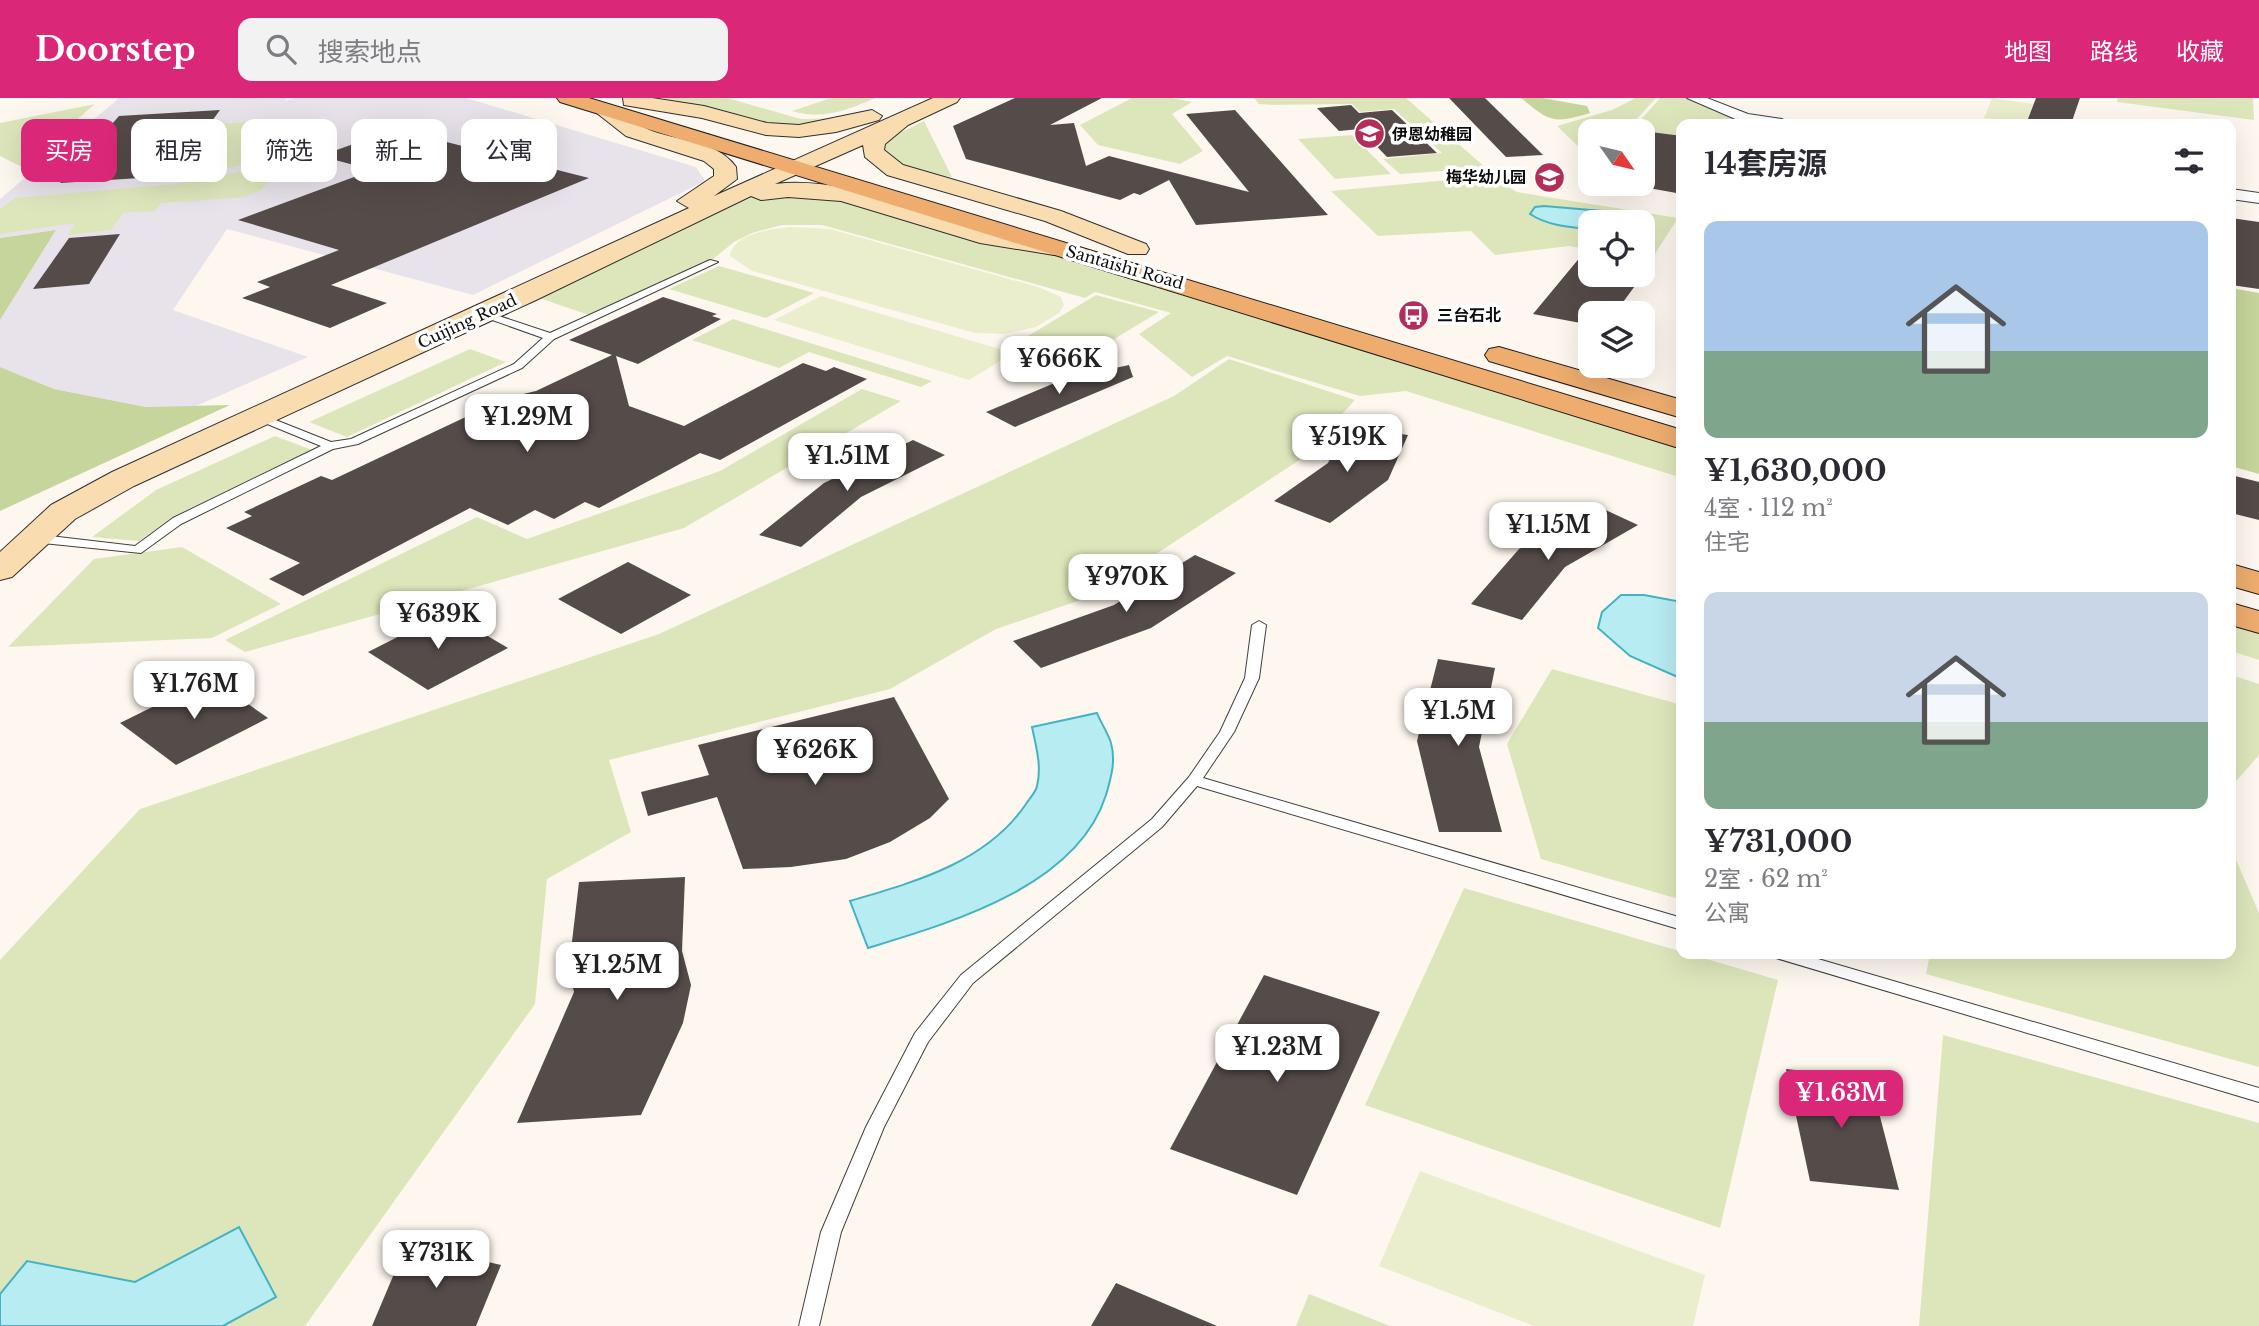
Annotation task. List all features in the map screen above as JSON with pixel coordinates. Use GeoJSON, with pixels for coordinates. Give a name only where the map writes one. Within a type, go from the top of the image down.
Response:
{"type":"FeatureCollection","features":[{"type":"Feature","properties":{"kind":"main road","name":"Santaishi Road"},"geometry":{"type":"LineString","coordinates":[[567,98],[619,103],[799,159],[1068,250],[1213,292],[1676,438]]}},
{"type":"Feature","properties":{"kind":"main road","name":"Cuijing Road"},"geometry":{"type":"LineString","coordinates":[[893,117],[917,98]]}},
{"type":"Feature","properties":{"kind":"main road","name":"Cuijing Road"},"geometry":{"type":"LineString","coordinates":[[0,570],[63,512],[123,479],[484,314],[799,159],[893,117],[950,98]]}},
{"type":"Feature","properties":{"kind":"main road"},"geometry":{"type":"LineString","coordinates":[[619,103],[704,112],[766,130],[799,131],[893,117]]}},
{"type":"Feature","properties":{"kind":"main road"},"geometry":{"type":"LineString","coordinates":[[619,103],[634,131],[712,156],[725,167],[726,179],[684,204]]}},
{"type":"Feature","properties":{"kind":"main road"},"geometry":{"type":"LineString","coordinates":[[893,117],[874,142],[873,152],[881,162],[895,170],[1053,216],[1138,249]]}},
{"type":"Feature","properties":{"kind":"main road","name":"Santaishi Road"},"geometry":{"type":"LineString","coordinates":[[799,159],[1138,249],[1676,407]]}},
{"type":"Feature","properties":{"kind":"main road","name":"Cuijing Road"},"geometry":{"type":"LineString","coordinates":[[0,546],[39,513],[99,477],[536,279],[603,240],[684,204],[799,159]]}},
{"type":"Feature","properties":{"kind":"main road"},"geometry":{"type":"LineString","coordinates":[[648,234],[750,196],[802,189],[834,192],[972,233],[1068,250]]}},
{"type":"Feature","properties":{"kind":"main road"},"geometry":{"type":"LineString","coordinates":[[2236,573],[2259,578]]}},
{"type":"Feature","properties":{"kind":"main road"},"geometry":{"type":"LineString","coordinates":[[2236,574],[2259,584]]}},
{"type":"Feature","properties":{"kind":"main road"},"geometry":{"type":"LineString","coordinates":[[2236,609],[2259,614]]}},
{"type":"Feature","properties":{"kind":"main road"},"geometry":{"type":"LineString","coordinates":[[2236,615],[2259,622]]}},
{"type":"Feature","properties":{"kind":"street"},"geometry":{"type":"LineString","coordinates":[[1694,98],[1751,119]]}},
{"type":"Feature","properties":{"kind":"street"},"geometry":{"type":"LineString","coordinates":[[2236,195],[2259,198]]}},
{"type":"Feature","properties":{"kind":"lane"},"geometry":{"type":"LineString","coordinates":[[33,538],[137,550],[177,521],[330,446],[354,442],[517,366],[550,337],[713,262]]}},
{"type":"Feature","properties":{"kind":"lane"},"geometry":{"type":"LineString","coordinates":[[484,314],[550,337]]}},
{"type":"Feature","properties":{"kind":"lane"},"geometry":{"type":"LineString","coordinates":[[259,417],[330,446]]}},
{"type":"Feature","properties":{"kind":"lane"},"geometry":{"type":"LineString","coordinates":[[809,1326],[831,1232],[875,1127],[921,1038],[967,979],[1157,823],[1194,780],[1227,732],[1252,678],[1259,625]]}},
{"type":"Feature","properties":{"kind":"lane"},"geometry":{"type":"LineString","coordinates":[[1194,780],[1676,922]]}},
{"type":"Feature","properties":{"kind":"lane"},"geometry":{"type":"LineString","coordinates":[[1799,959],[2259,1094]]}},
{"type":"Feature","properties":{"kind":"shaded area"},"geometry":{"type":"Polygon","coordinates":[[[119,98],[285,98],[286,101],[295,98],[466,98],[536,119],[461,119],[461,182],[557,182],[557,125],[696,167],[705,181],[473,295],[227,229],[173,310],[308,357],[196,406],[147,407],[54,389],[0,367],[0,320],[56,230],[0,238],[0,199],[21,181],[117,182],[117,119],[94,119],[119,98]]]}},
{"type":"Feature","properties":{"kind":"green space"},"geometry":{"type":"Polygon","coordinates":[[[662,98],[727,98],[801,119],[843,118],[806,127],[768,127],[662,98]]]}},
{"type":"Feature","properties":{"kind":"green space"},"geometry":{"type":"Polygon","coordinates":[[[831,98],[875,98],[834,113],[814,115],[792,111],[831,98]]]}},
{"type":"Feature","properties":{"kind":"green space"},"geometry":{"type":"Polygon","coordinates":[[[1132,98],[1172,98],[1192,102],[1172,114],[1203,151],[1180,164],[1098,145],[1080,125],[1132,98]]]}},
{"type":"Feature","properties":{"kind":"green space"},"geometry":{"type":"Polygon","coordinates":[[[1254,98],[1406,98],[1486,168],[1400,174],[1383,159],[1442,153],[1394,109],[1360,112],[1352,104],[1272,105],[1259,104],[1254,98]]]}},
{"type":"Feature","properties":{"kind":"green space"},"geometry":{"type":"Polygon","coordinates":[[[1521,98],[1542,98],[1587,106],[1590,113],[1568,119],[1552,119],[1521,98]]]}},
{"type":"Feature","properties":{"kind":"green space"},"geometry":{"type":"Polygon","coordinates":[[[1636,98],[1656,98],[1637,119],[1581,119],[1612,110],[1636,98]]]}},
{"type":"Feature","properties":{"kind":"green space"},"geometry":{"type":"Polygon","coordinates":[[[1660,98],[1688,98],[1736,119],[1676,119],[1676,144],[1656,136],[1656,119],[1642,119],[1660,98]]]}},
{"type":"Feature","properties":{"kind":"green space"},"geometry":{"type":"Polygon","coordinates":[[[1992,98],[2033,104],[2028,119],[1984,118],[1992,98]]]}},
{"type":"Feature","properties":{"kind":"green space"},"geometry":{"type":"Polygon","coordinates":[[[2118,98],[2253,98],[2254,120],[2117,102],[2118,98]]]}},
{"type":"Feature","properties":{"kind":"green space"},"geometry":{"type":"Polygon","coordinates":[[[95,104],[78,119],[21,119],[21,166],[0,156],[0,123],[95,104]]]}},
{"type":"Feature","properties":{"kind":"green space"},"geometry":{"type":"Polygon","coordinates":[[[1578,120],[1578,146],[1557,126],[1578,120]]]}},
{"type":"Feature","properties":{"kind":"green space"},"geometry":{"type":"Polygon","coordinates":[[[924,121],[952,177],[915,170],[898,163],[882,151],[885,140],[924,121]]]}},
{"type":"Feature","properties":{"kind":"green space"},"geometry":{"type":"Polygon","coordinates":[[[241,122],[241,165],[227,168],[227,123],[241,122]]]}},
{"type":"Feature","properties":{"kind":"green space"},"geometry":{"type":"Polygon","coordinates":[[[1352,135],[1391,174],[1335,179],[1298,139],[1352,135]]]}},
{"type":"Feature","properties":{"kind":"green space"},"geometry":{"type":"Polygon","coordinates":[[[241,172],[241,182],[267,182],[261,190],[245,197],[161,203],[155,211],[123,213],[111,230],[68,235],[75,223],[0,234],[0,209],[15,198],[186,182],[227,182],[227,174],[241,172]]]}},
{"type":"Feature","properties":{"kind":"green space"},"geometry":{"type":"Polygon","coordinates":[[[1490,176],[1517,192],[1628,210],[1578,210],[1578,248],[1569,246],[1495,255],[1471,231],[1378,236],[1331,191],[1490,176]]]}},
{"type":"Feature","properties":{"kind":"green space"},"geometry":{"type":"Polygon","coordinates":[[[802,189],[1068,250],[1676,439],[1676,476],[1406,391],[1360,396],[1227,356],[1192,377],[1139,334],[1171,313],[1095,292],[1085,298],[822,225],[782,225],[752,233],[734,242],[712,260],[589,315],[527,294],[721,206],[772,191],[802,189]]]}},
{"type":"Feature","properties":{"kind":"green space"},"geometry":{"type":"Polygon","coordinates":[[[1655,214],[1676,218],[1655,254],[1655,214]]]}},
{"type":"Feature","properties":{"kind":"green space"},"geometry":{"type":"Polygon","coordinates":[[[793,227],[830,229],[1038,287],[1061,297],[1064,305],[1059,313],[1036,327],[1005,334],[975,333],[752,271],[730,256],[733,248],[746,237],[793,227]]]}},
{"type":"Feature","properties":{"kind":"green space"},"geometry":{"type":"Polygon","coordinates":[[[56,230],[0,320],[0,238],[56,230]]]}},
{"type":"Feature","properties":{"kind":"green space"},"geometry":{"type":"Polygon","coordinates":[[[719,266],[814,293],[766,318],[669,289],[719,266]]]}},
{"type":"Feature","properties":{"kind":"green space"},"geometry":{"type":"Polygon","coordinates":[[[2236,289],[2259,293],[2259,474],[2236,467],[2236,289]]]}},
{"type":"Feature","properties":{"kind":"green space"},"geometry":{"type":"Polygon","coordinates":[[[1096,295],[1159,312],[1091,353],[1061,361],[1010,347],[1096,295]]]}},
{"type":"Feature","properties":{"kind":"green space"},"geometry":{"type":"Polygon","coordinates":[[[821,296],[1013,353],[969,380],[774,320],[821,296]]]}},
{"type":"Feature","properties":{"kind":"green space"},"geometry":{"type":"Polygon","coordinates":[[[733,319],[932,381],[921,387],[809,352],[779,368],[692,340],[733,319]]]}},
{"type":"Feature","properties":{"kind":"green space"},"geometry":{"type":"Polygon","coordinates":[[[470,349],[506,362],[347,437],[309,422],[470,349]]]}},
{"type":"Feature","properties":{"kind":"green space"},"geometry":{"type":"Polygon","coordinates":[[[1229,359],[1355,400],[1301,459],[1092,596],[996,629],[890,689],[609,760],[631,832],[547,879],[535,1004],[305,1326],[0,1326],[0,960],[140,809],[659,634],[1174,396],[1229,359]]]}},
{"type":"Feature","properties":{"kind":"green space"},"geometry":{"type":"Polygon","coordinates":[[[0,367],[54,389],[146,407],[230,405],[0,511],[0,367]]]}},
{"type":"Feature","properties":{"kind":"green space"},"geometry":{"type":"Polygon","coordinates":[[[862,389],[901,401],[684,528],[245,652],[225,640],[477,517],[527,539],[720,471],[862,389]]]}},
{"type":"Feature","properties":{"kind":"green space"},"geometry":{"type":"Polygon","coordinates":[[[275,436],[312,450],[174,516],[139,541],[92,537],[156,490],[275,436]]]}},
{"type":"Feature","properties":{"kind":"green space"},"geometry":{"type":"Polygon","coordinates":[[[182,547],[281,604],[212,638],[8,647],[94,559],[182,547]]]}},
{"type":"Feature","properties":{"kind":"green space"},"geometry":{"type":"Polygon","coordinates":[[[2236,616],[2259,623],[2259,660],[2236,653],[2236,616]]]}},
{"type":"Feature","properties":{"kind":"green space"},"geometry":{"type":"Polygon","coordinates":[[[1552,669],[1676,703],[1676,898],[1541,859],[1507,744],[1552,669]]]}},
{"type":"Feature","properties":{"kind":"green space"},"geometry":{"type":"Polygon","coordinates":[[[2236,677],[2259,684],[2259,755],[2236,781],[2236,677]]]}},
{"type":"Feature","properties":{"kind":"green space"},"geometry":{"type":"Polygon","coordinates":[[[2236,860],[2259,913],[2259,1067],[1926,974],[1929,959],[2236,959],[2236,860]]]}},
{"type":"Feature","properties":{"kind":"green space"},"geometry":{"type":"Polygon","coordinates":[[[1464,888],[1676,950],[1676,959],[1706,959],[1778,980],[1720,1228],[1365,1105],[1464,888]]]}},
{"type":"Feature","properties":{"kind":"green space"},"geometry":{"type":"Polygon","coordinates":[[[1943,1035],[2259,1123],[2259,1326],[1919,1326],[1943,1035]]]}},
{"type":"Feature","properties":{"kind":"green space"},"geometry":{"type":"Polygon","coordinates":[[[1420,1171],[1705,1275],[1693,1326],[1534,1326],[1379,1266],[1420,1171]]]}},
{"type":"Feature","properties":{"kind":"green space"},"geometry":{"type":"Polygon","coordinates":[[[1309,1294],[1390,1326],[1296,1326],[1309,1294]]]}},
{"type":"Feature","properties":{"kind":"water"},"geometry":{"type":"Polygon","coordinates":[[[1535,207],[1591,210],[1578,210],[1578,228],[1544,221],[1530,214],[1535,207]]]}},
{"type":"Feature","properties":{"kind":"water"},"geometry":{"type":"Polygon","coordinates":[[[1621,595],[1644,595],[1676,601],[1676,676],[1630,656],[1598,628],[1602,612],[1621,595]]]}},
{"type":"Feature","properties":{"kind":"water"},"geometry":{"type":"Polygon","coordinates":[[[1097,713],[1111,743],[1111,776],[1106,795],[1091,827],[1068,854],[1040,877],[1007,897],[972,913],[868,948],[850,901],[947,868],[991,841],[1010,824],[1036,788],[1039,764],[1032,727],[1097,713]]]}},
{"type":"Feature","properties":{"kind":"water"},"geometry":{"type":"Polygon","coordinates":[[[239,1227],[276,1297],[223,1326],[0,1326],[0,1294],[27,1261],[135,1282],[239,1227]]]}},
{"type":"Feature","properties":{"kind":"building"},"geometry":{"type":"Polygon","coordinates":[[[1015,98],[1102,98],[1050,125],[1074,123],[1086,166],[1109,156],[1249,192],[1186,114],[1235,110],[1328,215],[1196,225],[1169,180],[1140,195],[1134,193],[1120,200],[966,159],[953,126],[1015,98]]]}},
{"type":"Feature","properties":{"kind":"building"},"geometry":{"type":"Polygon","coordinates":[[[1449,98],[1485,98],[1543,155],[1506,157],[1449,98]]]}},
{"type":"Feature","properties":{"kind":"building"},"geometry":{"type":"Polygon","coordinates":[[[2036,98],[2080,98],[2073,119],[2028,119],[2036,98]]]}},
{"type":"Feature","properties":{"kind":"building"},"geometry":{"type":"Polygon","coordinates":[[[1351,105],[1359,113],[1392,110],[1437,153],[1387,157],[1360,129],[1339,131],[1317,108],[1351,105]]]}},
{"type":"Feature","properties":{"kind":"building"},"geometry":{"type":"Polygon","coordinates":[[[220,110],[213,119],[131,119],[131,179],[117,179],[116,119],[119,116],[220,110]]]}},
{"type":"Feature","properties":{"kind":"building"},"geometry":{"type":"Polygon","coordinates":[[[1656,133],[1676,135],[1676,193],[1656,189],[1656,133]]]}},
{"type":"Feature","properties":{"kind":"building"},"geometry":{"type":"Polygon","coordinates":[[[447,142],[461,146],[461,182],[557,182],[557,170],[589,178],[331,285],[387,303],[330,328],[242,298],[270,287],[257,282],[339,250],[238,220],[351,178],[351,182],[447,182],[447,142]]]}},
{"type":"Feature","properties":{"kind":"building"},"geometry":{"type":"Polygon","coordinates":[[[351,145],[351,164],[337,160],[337,150],[351,145]]]}},
{"type":"Feature","properties":{"kind":"building"},"geometry":{"type":"Polygon","coordinates":[[[2236,219],[2259,222],[2259,289],[2236,286],[2236,219]]]}},
{"type":"Feature","properties":{"kind":"building"},"geometry":{"type":"Polygon","coordinates":[[[120,234],[89,284],[33,289],[69,238],[120,234]]]}},
{"type":"Feature","properties":{"kind":"building"},"geometry":{"type":"Polygon","coordinates":[[[1578,260],[1578,287],[1634,287],[1624,301],[1578,301],[1578,323],[1533,314],[1578,260]]]}},
{"type":"Feature","properties":{"kind":"building"},"geometry":{"type":"Polygon","coordinates":[[[663,297],[717,314],[712,316],[721,319],[638,364],[616,356],[629,406],[684,426],[803,363],[826,371],[834,367],[867,379],[720,460],[700,453],[599,508],[585,502],[554,519],[535,510],[508,525],[470,508],[303,596],[269,579],[300,563],[226,528],[252,516],[244,512],[321,476],[332,480],[506,398],[536,391],[612,355],[569,340],[663,297]]]}},
{"type":"Feature","properties":{"kind":"building"},"geometry":{"type":"Polygon","coordinates":[[[1129,365],[1133,377],[1015,427],[986,412],[1064,379],[1129,365]]]}},
{"type":"Feature","properties":{"kind":"building"},"geometry":{"type":"Polygon","coordinates":[[[1347,426],[1408,435],[1388,480],[1330,523],[1274,501],[1328,463],[1347,426]]]}},
{"type":"Feature","properties":{"kind":"building"},"geometry":{"type":"Polygon","coordinates":[[[913,440],[945,455],[861,497],[801,547],[759,535],[824,483],[913,440]]]}},
{"type":"Feature","properties":{"kind":"building"},"geometry":{"type":"Polygon","coordinates":[[[2236,476],[2259,482],[2259,520],[2236,514],[2236,476]]]}},
{"type":"Feature","properties":{"kind":"building"},"geometry":{"type":"Polygon","coordinates":[[[1597,506],[1638,525],[1565,567],[1522,620],[1471,604],[1519,549],[1597,506]]]}},
{"type":"Feature","properties":{"kind":"building"},"geometry":{"type":"Polygon","coordinates":[[[1195,555],[1236,573],[1151,628],[1041,668],[1013,641],[1114,605],[1195,555]]]}},
{"type":"Feature","properties":{"kind":"building"},"geometry":{"type":"Polygon","coordinates":[[[628,562],[691,595],[621,634],[558,599],[628,562]]]}},
{"type":"Feature","properties":{"kind":"building"},"geometry":{"type":"Polygon","coordinates":[[[447,612],[508,648],[428,690],[368,652],[447,612]]]}},
{"type":"Feature","properties":{"kind":"building"},"geometry":{"type":"Polygon","coordinates":[[[1438,659],[1495,668],[1479,747],[1502,832],[1439,832],[1417,741],[1438,659]]]}},
{"type":"Feature","properties":{"kind":"building"},"geometry":{"type":"Polygon","coordinates":[[[211,678],[268,718],[176,765],[120,723],[211,678]]]}},
{"type":"Feature","properties":{"kind":"building"},"geometry":{"type":"Polygon","coordinates":[[[894,697],[949,799],[930,818],[890,842],[846,859],[791,867],[743,869],[717,797],[648,816],[641,792],[709,775],[698,745],[894,697]]]}},
{"type":"Feature","properties":{"kind":"building"},"geometry":{"type":"Polygon","coordinates":[[[685,877],[682,951],[691,985],[683,1023],[641,1115],[517,1123],[574,992],[569,967],[579,882],[685,877]]]}},
{"type":"Feature","properties":{"kind":"building"},"geometry":{"type":"Polygon","coordinates":[[[1264,975],[1380,1012],[1297,1195],[1170,1149],[1264,975]]]}},
{"type":"Feature","properties":{"kind":"building"},"geometry":{"type":"Polygon","coordinates":[[[1786,1069],[1870,1078],[1899,1190],[1810,1181],[1786,1069]]]}},
{"type":"Feature","properties":{"kind":"building"},"geometry":{"type":"Polygon","coordinates":[[[407,1243],[501,1265],[476,1326],[372,1326],[407,1243]]]}},
{"type":"Feature","properties":{"kind":"building"},"geometry":{"type":"Polygon","coordinates":[[[1116,1283],[1217,1326],[1091,1326],[1116,1283]]]}},
{"type":"Feature","properties":{"kind":"place","name":"伊恩幼稚园"},"geometry":{"type":"Point","coordinates":[1369,134]}},
{"type":"Feature","properties":{"kind":"place","name":"梅华幼儿园"},"geometry":{"type":"Point","coordinates":[1549,177]}},
{"type":"Feature","properties":{"kind":"place","name":"三台石北"},"geometry":{"type":"Point","coordinates":[1414,315]}}]}
